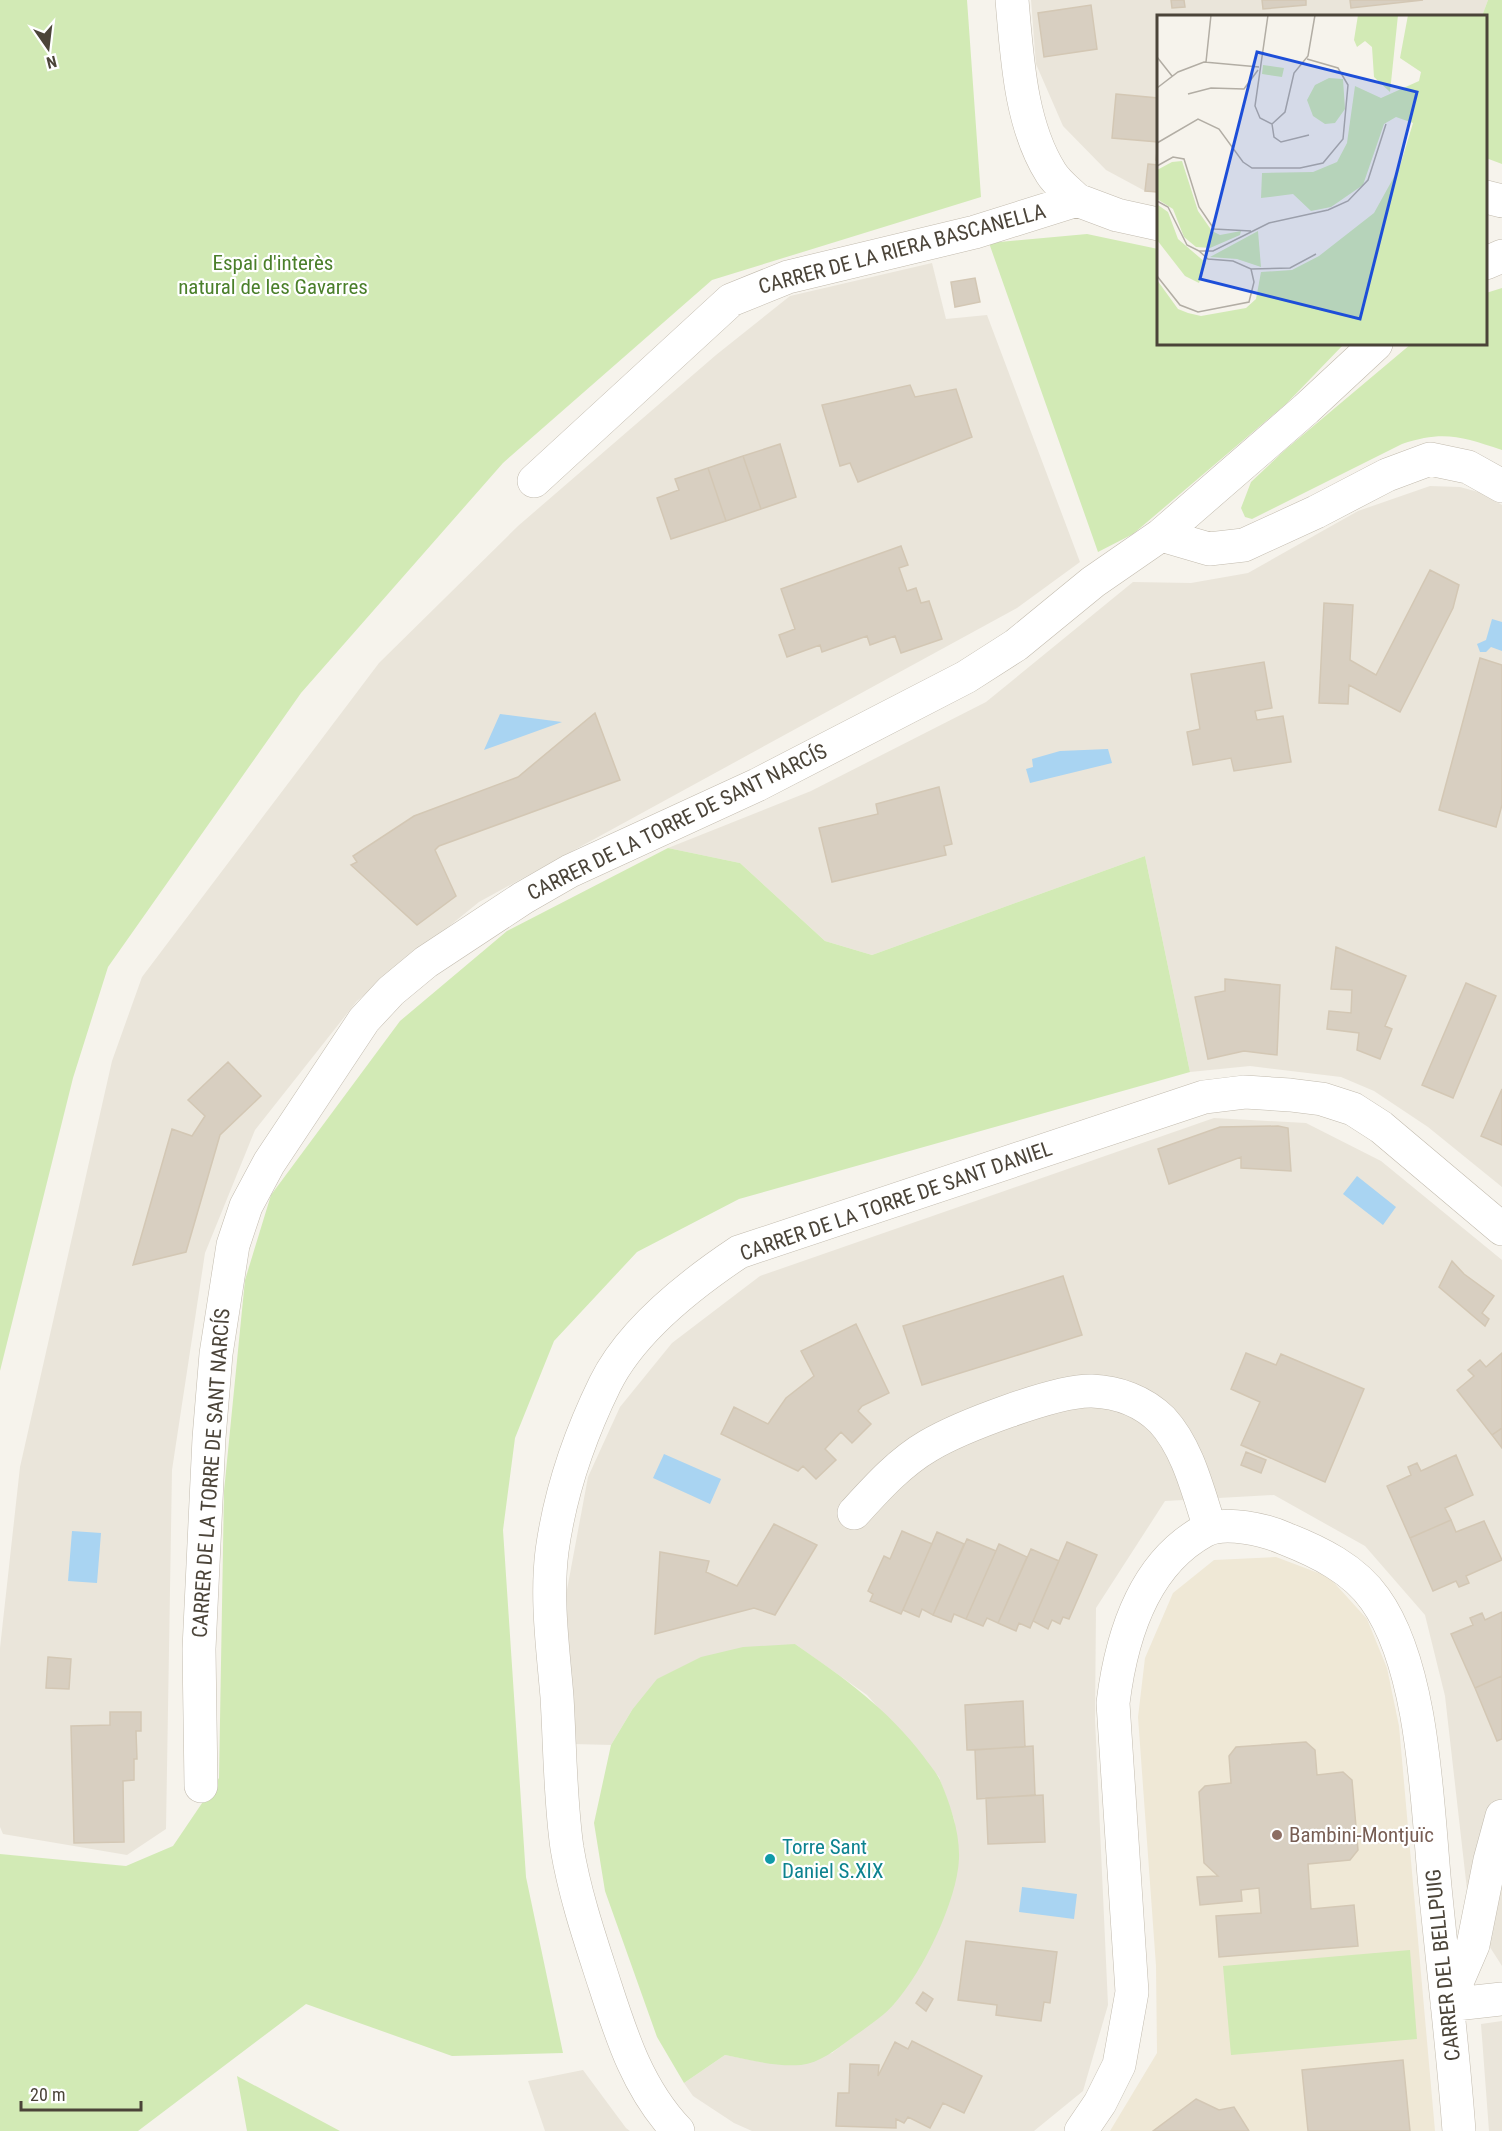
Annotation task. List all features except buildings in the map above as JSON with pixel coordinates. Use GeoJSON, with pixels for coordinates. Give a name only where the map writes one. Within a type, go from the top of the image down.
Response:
{"type":"FeatureCollection","features":[{"type":"Feature","properties":{"kind":"street"},"geometry":{"type":"LineString","coordinates":[[1012,0],[1023,91],[1036,141],[1052,174],[1077,200],[1117,215],[1157,224]]}},
{"type":"Feature","properties":{"kind":"street"},"geometry":{"type":"LineString","coordinates":[[1487,197],[1502,201]]}},
{"type":"Feature","properties":{"kind":"street","name":"CARRER DE LA RIERA BASCANELLA"},"geometry":{"type":"LineString","coordinates":[[534,481],[730,300],[788,277],[975,232],[1077,200]]}},
{"type":"Feature","properties":{"kind":"street"},"geometry":{"type":"LineString","coordinates":[[1487,262],[1502,256]]}},
{"type":"Feature","properties":{"kind":"street","name":"CARRER DE LA TORRE DE SANT NARCÍS"},"geometry":{"type":"LineString","coordinates":[[201,1786],[199,1649],[209,1438],[219,1331],[233,1245],[246,1206],[269,1163],[364,1020],[391,991],[426,962],[523,898],[570,871],[757,785],[966,677],[1017,645],[1093,582],[1161,535],[1306,409],[1375,345]]}},
{"type":"Feature","properties":{"kind":"street"},"geometry":{"type":"LineString","coordinates":[[1161,535],[1209,549],[1244,545],[1316,512],[1387,475],[1430,459],[1468,467],[1502,486]]}},
{"type":"Feature","properties":{"kind":"street","name":"CARRER DE LA TORRE DE SANT DANIEL"},"geometry":{"type":"LineString","coordinates":[[678,2131],[665,2117],[644,2085],[623,2041],[578,1900],[567,1846],[551,1615],[552,1553],[561,1500],[573,1461],[606,1381],[638,1338],[710,1271],[739,1252],[1204,1097],[1245,1092],[1322,1100],[1353,1109],[1382,1127],[1502,1229]]}},
{"type":"Feature","properties":{"kind":"street"},"geometry":{"type":"LineString","coordinates":[[854,1513],[887,1478],[927,1446],[969,1425],[1060,1396],[1090,1391],[1118,1394],[1142,1404],[1162,1420],[1178,1444],[1194,1478],[1210,1528]]}},
{"type":"Feature","properties":{"kind":"street","name":"CARRER DEL BELLPUIG"},"geometry":{"type":"LineString","coordinates":[[1081,2131],[1101,2103],[1119,2065],[1132,1992],[1113,1703],[1118,1666],[1128,1628],[1144,1592],[1187,1540],[1210,1528],[1244,1527],[1275,1534],[1333,1561],[1374,1597],[1388,1620],[1412,1690],[1460,2131]]}},
{"type":"Feature","properties":{"kind":"street"},"geometry":{"type":"LineString","coordinates":[[1502,1816],[1490,1860],[1473,1945],[1448,2005],[1502,2000]]}},
{"type":"Feature","properties":{"kind":"shaded area"},"geometry":{"type":"Polygon","coordinates":[[[1031,0],[1488,0],[1482,15],[1157,15],[1157,193],[1145,191],[1106,170],[1063,126],[1036,64],[1031,0]]]}},
{"type":"Feature","properties":{"kind":"shaded area"},"geometry":{"type":"Polygon","coordinates":[[[932,263],[946,319],[987,315],[1080,562],[1017,608],[479,902],[357,1001],[255,1130],[205,1253],[172,1470],[166,1829],[127,1855],[3,1834],[0,1827],[0,1648],[20,1467],[112,1061],[142,977],[379,663],[518,526],[716,355],[790,296],[932,263]]]}},
{"type":"Feature","properties":{"kind":"shaded area"},"geometry":{"type":"Polygon","coordinates":[[[1430,486],[1460,487],[1482,493],[1502,505],[1502,1187],[1428,1127],[1374,1091],[1341,1077],[1250,1066],[1190,1072],[1145,856],[872,955],[825,941],[740,863],[668,848],[811,791],[986,702],[1133,582],[1191,583],[1248,573],[1358,511],[1430,486]]]}},
{"type":"Feature","properties":{"kind":"shaded area"},"geometry":{"type":"Polygon","coordinates":[[[1214,1118],[1306,1123],[1381,1161],[1502,1260],[1502,1966],[1470,1916],[1445,1696],[1425,1615],[1365,1546],[1274,1495],[1165,1501],[1096,1608],[1095,1719],[1108,2005],[1083,2091],[1034,2131],[752,2131],[734,2123],[693,2096],[684,2083],[725,2055],[767,2063],[832,2053],[895,2003],[944,1916],[959,1858],[954,1819],[939,1777],[867,1695],[795,1644],[632,1710],[611,1745],[573,1744],[566,1595],[588,1477],[620,1407],[672,1343],[760,1276],[1214,1118]]]}},
{"type":"Feature","properties":{"kind":"shaded area","name":"Bambini-Montjuïc"},"geometry":{"type":"Polygon","coordinates":[[[1276,1557],[1329,1577],[1367,1619],[1387,1668],[1399,1726],[1435,2131],[1110,2131],[1157,2053],[1156,1966],[1138,1717],[1145,1658],[1173,1593],[1214,1560],[1276,1557]]]}},
{"type":"Feature","properties":{"kind":"shaded area"},"geometry":{"type":"Polygon","coordinates":[[[1502,2021],[1502,2131],[1489,2131],[1481,2024],[1502,2021]]]}},
{"type":"Feature","properties":{"kind":"shaded area"},"geometry":{"type":"Polygon","coordinates":[[[583,2070],[630,2131],[545,2131],[528,2081],[583,2070]]]}},
{"type":"Feature","properties":{"kind":"green space","name":"Espai d'interès natural de les Gavarres"},"geometry":{"type":"Polygon","coordinates":[[[0,0],[967,0],[981,197],[712,280],[503,463],[301,693],[108,967],[73,1078],[0,1371],[0,0]]]}},
{"type":"Feature","properties":{"kind":"green space"},"geometry":{"type":"Polygon","coordinates":[[[1488,0],[1502,0],[1502,164],[1487,158],[1487,15],[1482,15],[1488,0]]]}},
{"type":"Feature","properties":{"kind":"green space"},"geometry":{"type":"Polygon","coordinates":[[[1087,234],[1157,249],[1157,345],[1343,345],[1287,403],[1133,534],[1098,552],[989,243],[1087,234]]]}},
{"type":"Feature","properties":{"kind":"green space"},"geometry":{"type":"Polygon","coordinates":[[[1502,288],[1502,450],[1453,437],[1430,437],[1417,440],[1402,444],[1252,519],[1245,517],[1241,508],[1251,482],[1285,450],[1410,345],[1487,345],[1487,293],[1502,288]]]}},
{"type":"Feature","properties":{"kind":"green space"},"geometry":{"type":"Polygon","coordinates":[[[668,848],[740,863],[825,941],[872,955],[1145,856],[1190,1072],[739,1199],[637,1252],[554,1341],[515,1438],[503,1530],[526,1877],[563,2053],[452,2056],[306,2004],[138,2131],[0,2131],[0,1854],[126,1866],[173,1846],[219,1778],[224,1491],[245,1280],[271,1195],[400,1021],[507,931],[668,848]]]}},
{"type":"Feature","properties":{"kind":"green space"},"geometry":{"type":"Polygon","coordinates":[[[795,1644],[848,1682],[880,1709],[896,1724],[937,1774],[951,1808],[956,1828],[959,1859],[957,1876],[937,1935],[917,1973],[895,2003],[873,2023],[839,2048],[808,2064],[773,2064],[725,2055],[684,2083],[657,2037],[605,1891],[594,1823],[611,1745],[632,1710],[657,1679],[701,1657],[743,1647],[795,1644]]]}},
{"type":"Feature","properties":{"kind":"green space"},"geometry":{"type":"Polygon","coordinates":[[[1410,1950],[1417,2039],[1231,2055],[1223,1966],[1410,1950]]]}},
{"type":"Feature","properties":{"kind":"green space"},"geometry":{"type":"Polygon","coordinates":[[[237,2076],[340,2131],[247,2131],[237,2076]]]}},
{"type":"Feature","properties":{"kind":"water"},"geometry":{"type":"Polygon","coordinates":[[[1492,619],[1502,622],[1502,651],[1491,647],[1486,652],[1480,652],[1477,644],[1486,640],[1492,619]]]}},
{"type":"Feature","properties":{"kind":"water"},"geometry":{"type":"Polygon","coordinates":[[[500,714],[562,722],[484,750],[500,714]]]}},
{"type":"Feature","properties":{"kind":"water"},"geometry":{"type":"Polygon","coordinates":[[[1108,749],[1112,763],[1030,783],[1026,769],[1033,767],[1032,759],[1060,751],[1108,749]]]}},
{"type":"Feature","properties":{"kind":"water"},"geometry":{"type":"Polygon","coordinates":[[[1357,1176],[1396,1207],[1383,1225],[1343,1194],[1357,1176]]]}},
{"type":"Feature","properties":{"kind":"water"},"geometry":{"type":"Polygon","coordinates":[[[664,1454],[721,1479],[710,1504],[653,1478],[664,1454]]]}},
{"type":"Feature","properties":{"kind":"water"},"geometry":{"type":"Polygon","coordinates":[[[72,1531],[101,1533],[97,1583],[68,1581],[72,1531]]]}},
{"type":"Feature","properties":{"kind":"water"},"geometry":{"type":"Polygon","coordinates":[[[1022,1887],[1077,1894],[1074,1919],[1019,1912],[1022,1887]]]}},
{"type":"Feature","properties":{"kind":"place","name":"Bambini-Montjuïc"},"geometry":{"type":"Point","coordinates":[1277,1835]}},
{"type":"Feature","properties":{"kind":"place","name":"Torre Sant Daniel S.XIX"},"geometry":{"type":"Point","coordinates":[770,1859]}}]}
